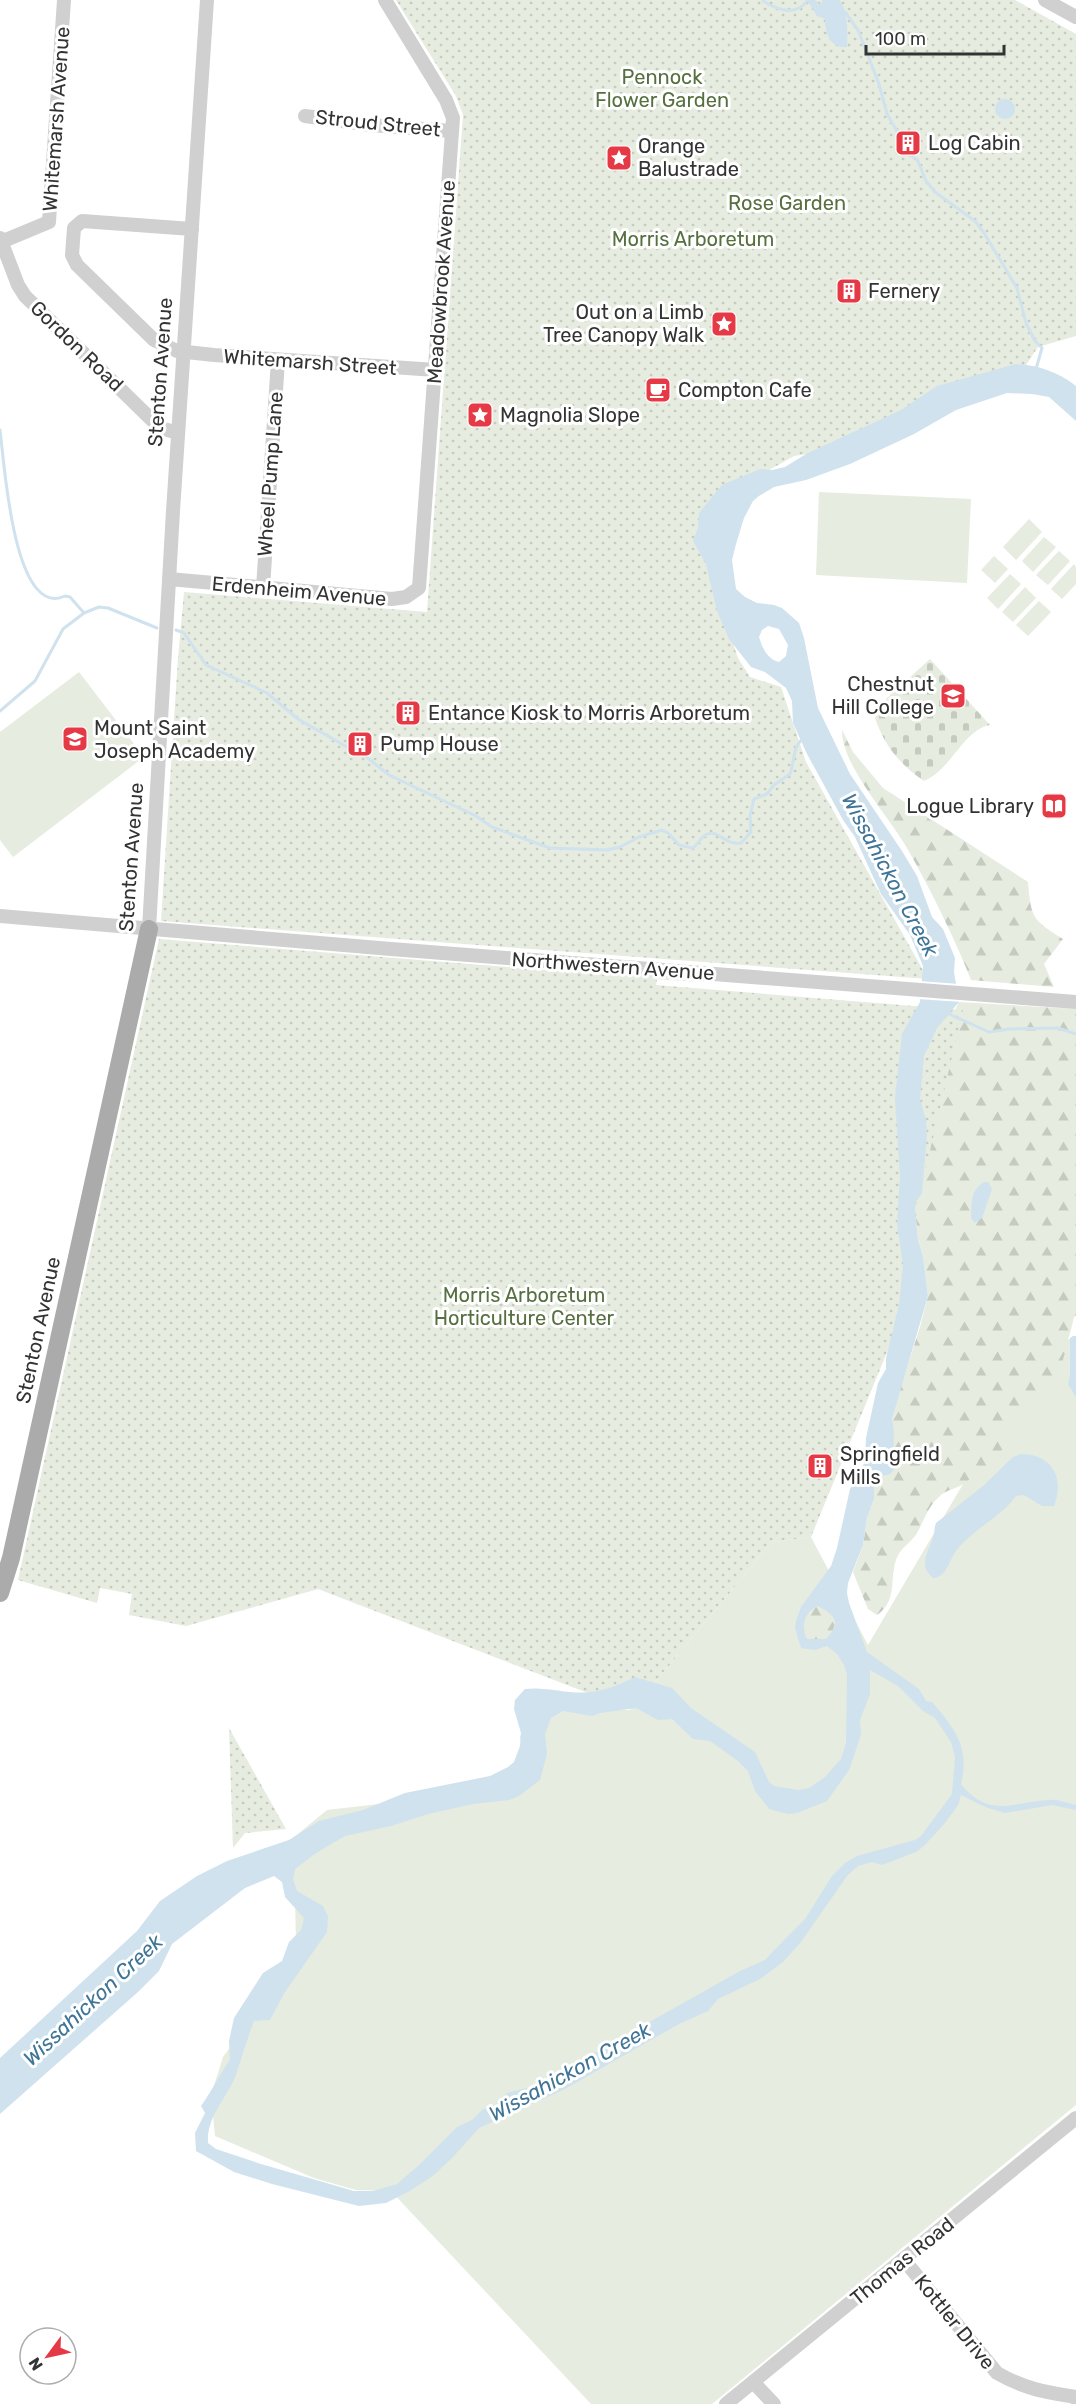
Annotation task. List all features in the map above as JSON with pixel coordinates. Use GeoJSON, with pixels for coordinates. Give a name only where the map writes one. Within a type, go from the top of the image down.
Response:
{"type":"FeatureCollection","features":[{"type":"Feature","properties":{"kind":"main road","name":"Stenton Avenue"},"geometry":{"type":"LineString","coordinates":[[0,1593],[16,1534],[149,928]]}},
{"type":"Feature","properties":{"kind":"street","name":"Whitemarsh Avenue"},"geometry":{"type":"LineString","coordinates":[[1,240],[49,222],[64,0]]}},
{"type":"Feature","properties":{"kind":"street","name":"Stenton Avenue"},"geometry":{"type":"LineString","coordinates":[[149,928],[178,433],[207,0]]}},
{"type":"Feature","properties":{"kind":"street","name":"Meadowbrook Avenue"},"geometry":{"type":"LineString","coordinates":[[385,0],[450,107],[453,118],[420,582]]}},
{"type":"Feature","properties":{"kind":"street"},"geometry":{"type":"LineString","coordinates":[[1045,0],[1076,17]]}},
{"type":"Feature","properties":{"kind":"street","name":"Stroud Street"},"geometry":{"type":"LineString","coordinates":[[305,116],[371,125],[452,131]]}},
{"type":"Feature","properties":{"kind":"street","name":"Whitemarsh Street"},"geometry":{"type":"LineString","coordinates":[[192,229],[86,220],[78,223],[73,233],[72,255],[77,265],[154,340],[163,346],[184,353],[436,370]]}},
{"type":"Feature","properties":{"kind":"street","name":"Gordon Road"},"geometry":{"type":"LineString","coordinates":[[1,240],[18,285],[25,296],[155,423],[164,429],[178,433]]}},
{"type":"Feature","properties":{"kind":"street","name":"Wheel Pump Lane"},"geometry":{"type":"LineString","coordinates":[[263,588],[278,360]]}},
{"type":"Feature","properties":{"kind":"street","name":"Erdenheim Avenue"},"geometry":{"type":"LineString","coordinates":[[170,579],[400,598],[416,591],[420,582]]}},
{"type":"Feature","properties":{"kind":"street","name":"Northwestern Avenue"},"geometry":{"type":"LineString","coordinates":[[0,916],[1076,1002]]}},
{"type":"Feature","properties":{"kind":"street","name":"Thomas Road"},"geometry":{"type":"LineString","coordinates":[[726,2404],[1076,2118]]}},
{"type":"Feature","properties":{"kind":"street","name":"Kottler Drive"},"geometry":{"type":"LineString","coordinates":[[904,2260],[997,2373],[1018,2385],[1036,2391],[1076,2397]]}},
{"type":"Feature","properties":{"kind":"street"},"geometry":{"type":"LineString","coordinates":[[753,2382],[774,2404]]}},
{"type":"Feature","properties":{"kind":"green space","name":"Morris Arboretum"},"geometry":{"type":"Polygon","coordinates":[[[396,0],[1015,0],[1076,34],[1076,336],[1038,347],[1026,365],[859,446],[794,456],[746,483],[722,612],[738,658],[750,677],[781,687],[806,762],[928,979],[161,921],[184,592],[427,612],[463,115],[456,96],[396,0]]]}},
{"type":"Feature","properties":{"kind":"green space"},"geometry":{"type":"Polygon","coordinates":[[[819,492],[971,499],[967,583],[816,575],[819,492]]]}},
{"type":"Feature","properties":{"kind":"green space"},"geometry":{"type":"Polygon","coordinates":[[[1029,519],[1042,532],[1016,560],[1003,547],[1029,519]]]}},
{"type":"Feature","properties":{"kind":"green space"},"geometry":{"type":"Polygon","coordinates":[[[1044,537],[1056,547],[1033,572],[1022,561],[1044,537]]]}},
{"type":"Feature","properties":{"kind":"green space"},"geometry":{"type":"Polygon","coordinates":[[[1059,551],[1070,561],[1048,585],[1036,575],[1059,551]]]}},
{"type":"Feature","properties":{"kind":"green space"},"geometry":{"type":"Polygon","coordinates":[[[994,556],[1008,569],[995,583],[981,570],[994,556]]]}},
{"type":"Feature","properties":{"kind":"green space"},"geometry":{"type":"Polygon","coordinates":[[[1074,564],[1076,584],[1062,599],[1051,589],[1074,564]]]}},
{"type":"Feature","properties":{"kind":"green space"},"geometry":{"type":"Polygon","coordinates":[[[1010,574],[1021,584],[998,609],[987,598],[1010,574]]]}},
{"type":"Feature","properties":{"kind":"green space"},"geometry":{"type":"Polygon","coordinates":[[[1025,587],[1036,598],[1013,622],[1002,612],[1025,587]]]}},
{"type":"Feature","properties":{"kind":"green space"},"geometry":{"type":"Polygon","coordinates":[[[1039,601],[1051,612],[1028,636],[1016,625],[1039,601]]]}},
{"type":"Feature","properties":{"kind":"green space"},"geometry":{"type":"Polygon","coordinates":[[[930,659],[990,725],[972,734],[942,768],[924,781],[894,754],[875,718],[887,698],[930,659]]]}},
{"type":"Feature","properties":{"kind":"green space"},"geometry":{"type":"Polygon","coordinates":[[[79,672],[144,757],[13,857],[0,840],[0,732],[79,672]]]}},
{"type":"Feature","properties":{"kind":"green space"},"geometry":{"type":"Polygon","coordinates":[[[842,730],[853,752],[883,788],[1028,882],[1035,917],[1063,939],[1044,964],[1054,987],[971,980],[916,863],[849,759],[842,730]]]}},
{"type":"Feature","properties":{"kind":"green space","name":"Morris Arboretum Horticulture Center"},"geometry":{"type":"Polygon","coordinates":[[[159,939],[657,979],[656,985],[963,1010],[917,1206],[911,1294],[811,1537],[772,1542],[632,1710],[318,1589],[186,1626],[129,1615],[132,1594],[100,1588],[97,1603],[18,1580],[159,939]]]}},
{"type":"Feature","properties":{"kind":"green space"},"geometry":{"type":"Polygon","coordinates":[[[568,969],[710,980],[702,982],[564,974],[568,969]]]}},
{"type":"Feature","properties":{"kind":"green space"},"geometry":{"type":"Polygon","coordinates":[[[959,1002],[1076,1009],[1076,1316],[1060,1370],[1049,1392],[1033,1410],[1009,1420],[1004,1446],[993,1460],[965,1483],[942,1494],[932,1504],[916,1534],[896,1560],[889,1601],[877,1615],[868,1609],[853,1572],[863,1545],[867,1518],[874,1499],[874,1487],[880,1477],[884,1476],[894,1457],[892,1419],[928,1296],[915,1209],[955,1010],[959,1002]]]}},
{"type":"Feature","properties":{"kind":"green space"},"geometry":{"type":"Polygon","coordinates":[[[1076,1336],[1076,2105],[712,2404],[591,2404],[391,2191],[356,2190],[314,2178],[215,2136],[211,2095],[223,2057],[248,2023],[296,1944],[295,1897],[264,1862],[327,1810],[516,1788],[531,1764],[520,1738],[527,1707],[632,1710],[772,1542],[811,1537],[868,1645],[1041,1352],[1076,1336]]]}},
{"type":"Feature","properties":{"kind":"green space"},"geometry":{"type":"Polygon","coordinates":[[[815,1607],[827,1611],[836,1621],[831,1635],[819,1641],[807,1639],[804,1631],[806,1618],[815,1607]]]}},
{"type":"Feature","properties":{"kind":"green space"},"geometry":{"type":"Polygon","coordinates":[[[229,1728],[286,1829],[245,1833],[233,1848],[229,1728]]]}},
{"type":"Feature","properties":{"kind":"water"},"geometry":{"type":"Polygon","coordinates":[[[807,0],[815,0],[820,4],[822,0],[839,0],[846,15],[847,47],[836,45],[830,39],[825,19],[817,16],[807,0]]]}},
{"type":"Feature","properties":{"kind":"water"},"geometry":{"type":"Polygon","coordinates":[[[1001,99],[1009,99],[1015,105],[1015,113],[1009,119],[1001,119],[995,113],[995,105],[1001,99]]]}},
{"type":"Feature","properties":{"kind":"water","name":"Wissahickon Creek"},"geometry":{"type":"Polygon","coordinates":[[[1016,364],[1033,366],[1055,373],[1076,386],[1076,421],[1049,397],[1032,394],[1007,393],[956,410],[914,434],[850,464],[806,480],[774,487],[759,496],[753,501],[744,518],[732,560],[736,589],[757,603],[782,608],[799,623],[818,708],[850,774],[917,876],[932,917],[943,929],[955,958],[954,972],[959,1002],[937,1028],[924,1056],[920,1099],[927,1134],[922,1193],[916,1202],[915,1209],[928,1296],[892,1419],[897,1467],[890,1474],[880,1477],[874,1487],[874,1499],[867,1518],[863,1545],[848,1583],[849,1603],[867,1652],[919,1689],[926,1701],[932,1702],[954,1730],[962,1749],[961,1784],[971,1795],[992,1805],[1002,1806],[1051,1800],[1076,1805],[1076,1810],[1052,1805],[1005,1813],[985,1807],[961,1795],[958,1805],[945,1823],[916,1852],[882,1865],[872,1862],[858,1866],[847,1876],[801,1942],[783,1962],[760,1979],[718,1999],[708,2011],[679,2024],[565,2089],[479,2128],[434,2175],[386,2203],[359,2206],[272,2184],[234,2172],[196,2151],[195,2133],[205,2113],[201,2106],[230,2060],[229,2041],[234,2018],[263,1973],[282,1961],[289,1942],[301,1930],[304,1918],[285,1897],[282,1882],[274,1876],[245,1888],[172,1944],[159,1971],[138,1992],[0,2114],[0,2058],[137,1931],[160,1901],[197,1876],[227,1861],[289,1840],[319,1821],[363,1810],[405,1793],[490,1776],[508,1767],[514,1762],[520,1746],[521,1733],[514,1709],[515,1700],[525,1689],[591,1692],[603,1690],[635,1677],[672,1688],[691,1708],[755,1752],[769,1782],[774,1786],[798,1790],[809,1788],[825,1777],[841,1759],[846,1743],[847,1674],[844,1665],[837,1654],[827,1646],[815,1650],[801,1648],[795,1628],[801,1607],[831,1566],[850,1489],[865,1462],[866,1438],[878,1383],[886,1369],[886,1358],[899,1305],[903,1265],[897,1224],[900,1176],[895,1098],[902,1034],[920,1002],[923,966],[910,935],[881,894],[855,837],[843,820],[806,752],[793,723],[792,701],[786,688],[765,672],[751,667],[729,639],[717,611],[706,564],[693,541],[698,528],[699,513],[722,485],[760,469],[772,470],[785,467],[806,454],[901,410],[937,386],[1016,364]],[[768,626],[762,630],[759,637],[763,649],[779,662],[786,656],[788,645],[779,629],[768,626]],[[818,1606],[805,1620],[805,1634],[807,1639],[826,1639],[834,1628],[834,1620],[818,1606]],[[870,1670],[870,1694],[860,1720],[861,1735],[849,1770],[827,1801],[797,1813],[788,1814],[769,1809],[755,1791],[748,1771],[738,1761],[710,1741],[693,1739],[672,1719],[658,1720],[636,1708],[592,1716],[563,1711],[551,1718],[545,1734],[547,1754],[540,1780],[519,1796],[509,1800],[473,1804],[428,1814],[391,1826],[345,1836],[316,1853],[295,1869],[293,1879],[297,1891],[323,1906],[328,1916],[327,1932],[285,1992],[270,2020],[254,2021],[236,2075],[210,2125],[208,2143],[216,2149],[261,2164],[354,2191],[373,2191],[397,2184],[457,2127],[472,2120],[482,2110],[496,2104],[507,2093],[530,2087],[575,2064],[740,1971],[765,1960],[805,1919],[832,1876],[845,1863],[857,1856],[915,1840],[921,1836],[952,1794],[955,1757],[951,1742],[935,1718],[923,1711],[898,1686],[870,1670]]]}},
{"type":"Feature","properties":{"kind":"water"},"geometry":{"type":"Polygon","coordinates":[[[984,1182],[988,1182],[992,1189],[982,1218],[975,1223],[971,1218],[973,1197],[976,1189],[984,1182]]]}},
{"type":"Feature","properties":{"kind":"water"},"geometry":{"type":"Polygon","coordinates":[[[1076,1336],[1076,1397],[1068,1384],[1070,1338],[1076,1336]]]}},
{"type":"Feature","properties":{"kind":"water"},"geometry":{"type":"Polygon","coordinates":[[[1021,1454],[1041,1458],[1053,1470],[1058,1486],[1054,1506],[1042,1506],[1024,1495],[1016,1496],[1010,1504],[963,1543],[942,1575],[933,1578],[928,1573],[925,1563],[936,1523],[983,1486],[1013,1457],[1021,1454]]]}},
{"type":"Feature","properties":{"kind":"pier"},"geometry":{"type":"Polygon","coordinates":[[[919,981],[960,984],[962,1002],[917,999],[919,981]]]}},
{"type":"Feature","properties":{"kind":"waterway"},"geometry":{"type":"LineString","coordinates":[[763,1],[781,9],[792,10],[798,9],[808,0]]}},
{"type":"Feature","properties":{"kind":"waterway"},"geometry":{"type":"LineString","coordinates":[[845,12],[858,30],[879,84],[887,114],[897,131],[901,151],[917,159],[926,181],[935,192],[975,221],[1017,288],[1026,323],[1035,341],[1042,348],[1036,369]]}},
{"type":"Feature","properties":{"kind":"waterway"},"geometry":{"type":"LineString","coordinates":[[0,430],[15,533],[23,562],[33,584],[47,597],[70,597],[84,613]]}},
{"type":"Feature","properties":{"kind":"waterway"},"geometry":{"type":"LineString","coordinates":[[0,711],[35,681],[63,629],[84,613],[99,607],[108,608],[157,628]]}},
{"type":"Feature","properties":{"kind":"waterway"},"geometry":{"type":"LineString","coordinates":[[176,630],[184,633],[206,665],[267,693],[298,719],[364,755],[389,775],[476,816],[492,827],[550,848],[607,850],[662,830],[679,845],[693,848],[702,838],[713,833],[730,842],[741,843],[751,832],[750,816],[754,799],[767,794],[774,785],[790,774],[797,745],[804,738]]}},
{"type":"Feature","properties":{"kind":"waterway"},"geometry":{"type":"LineString","coordinates":[[949,1014],[989,1032],[1009,1029],[1058,1028],[1076,1034]]}},
{"type":"Feature","properties":{"kind":"place","name":"Log Cabin"},"geometry":{"type":"Point","coordinates":[908,143]}},
{"type":"Feature","properties":{"kind":"place","name":"Orange Balustrade"},"geometry":{"type":"Point","coordinates":[619,158]}},
{"type":"Feature","properties":{"kind":"place","name":"Fernery"},"geometry":{"type":"Point","coordinates":[849,291]}},
{"type":"Feature","properties":{"kind":"place","name":"Out on a Limb Tree Canopy Walk"},"geometry":{"type":"Point","coordinates":[724,324]}},
{"type":"Feature","properties":{"kind":"place","name":"Compton Cafe"},"geometry":{"type":"Point","coordinates":[658,390]}},
{"type":"Feature","properties":{"kind":"place","name":"Magnolia Slope"},"geometry":{"type":"Point","coordinates":[480,415]}},
{"type":"Feature","properties":{"kind":"place","name":"Chestnut Hill College"},"geometry":{"type":"Point","coordinates":[953,696]}},
{"type":"Feature","properties":{"kind":"place","name":"Entance Kiosk to Morris Arboretum"},"geometry":{"type":"Point","coordinates":[408,713]}},
{"type":"Feature","properties":{"kind":"place","name":"Mount Saint Joseph Academy"},"geometry":{"type":"Point","coordinates":[75,739]}},
{"type":"Feature","properties":{"kind":"place","name":"Pump House"},"geometry":{"type":"Point","coordinates":[360,744]}},
{"type":"Feature","properties":{"kind":"place","name":"Logue Library"},"geometry":{"type":"Point","coordinates":[1054,806]}},
{"type":"Feature","properties":{"kind":"place","name":"Springfield Mills"},"geometry":{"type":"Point","coordinates":[820,1466]}},
{"type":"Feature","properties":{"kind":"park label","name":"Pennock Flower Garden"},"geometry":{"type":"Point","coordinates":[662,88]}},
{"type":"Feature","properties":{"kind":"park label","name":"Rose Garden"},"geometry":{"type":"Point","coordinates":[787,203]}}]}
